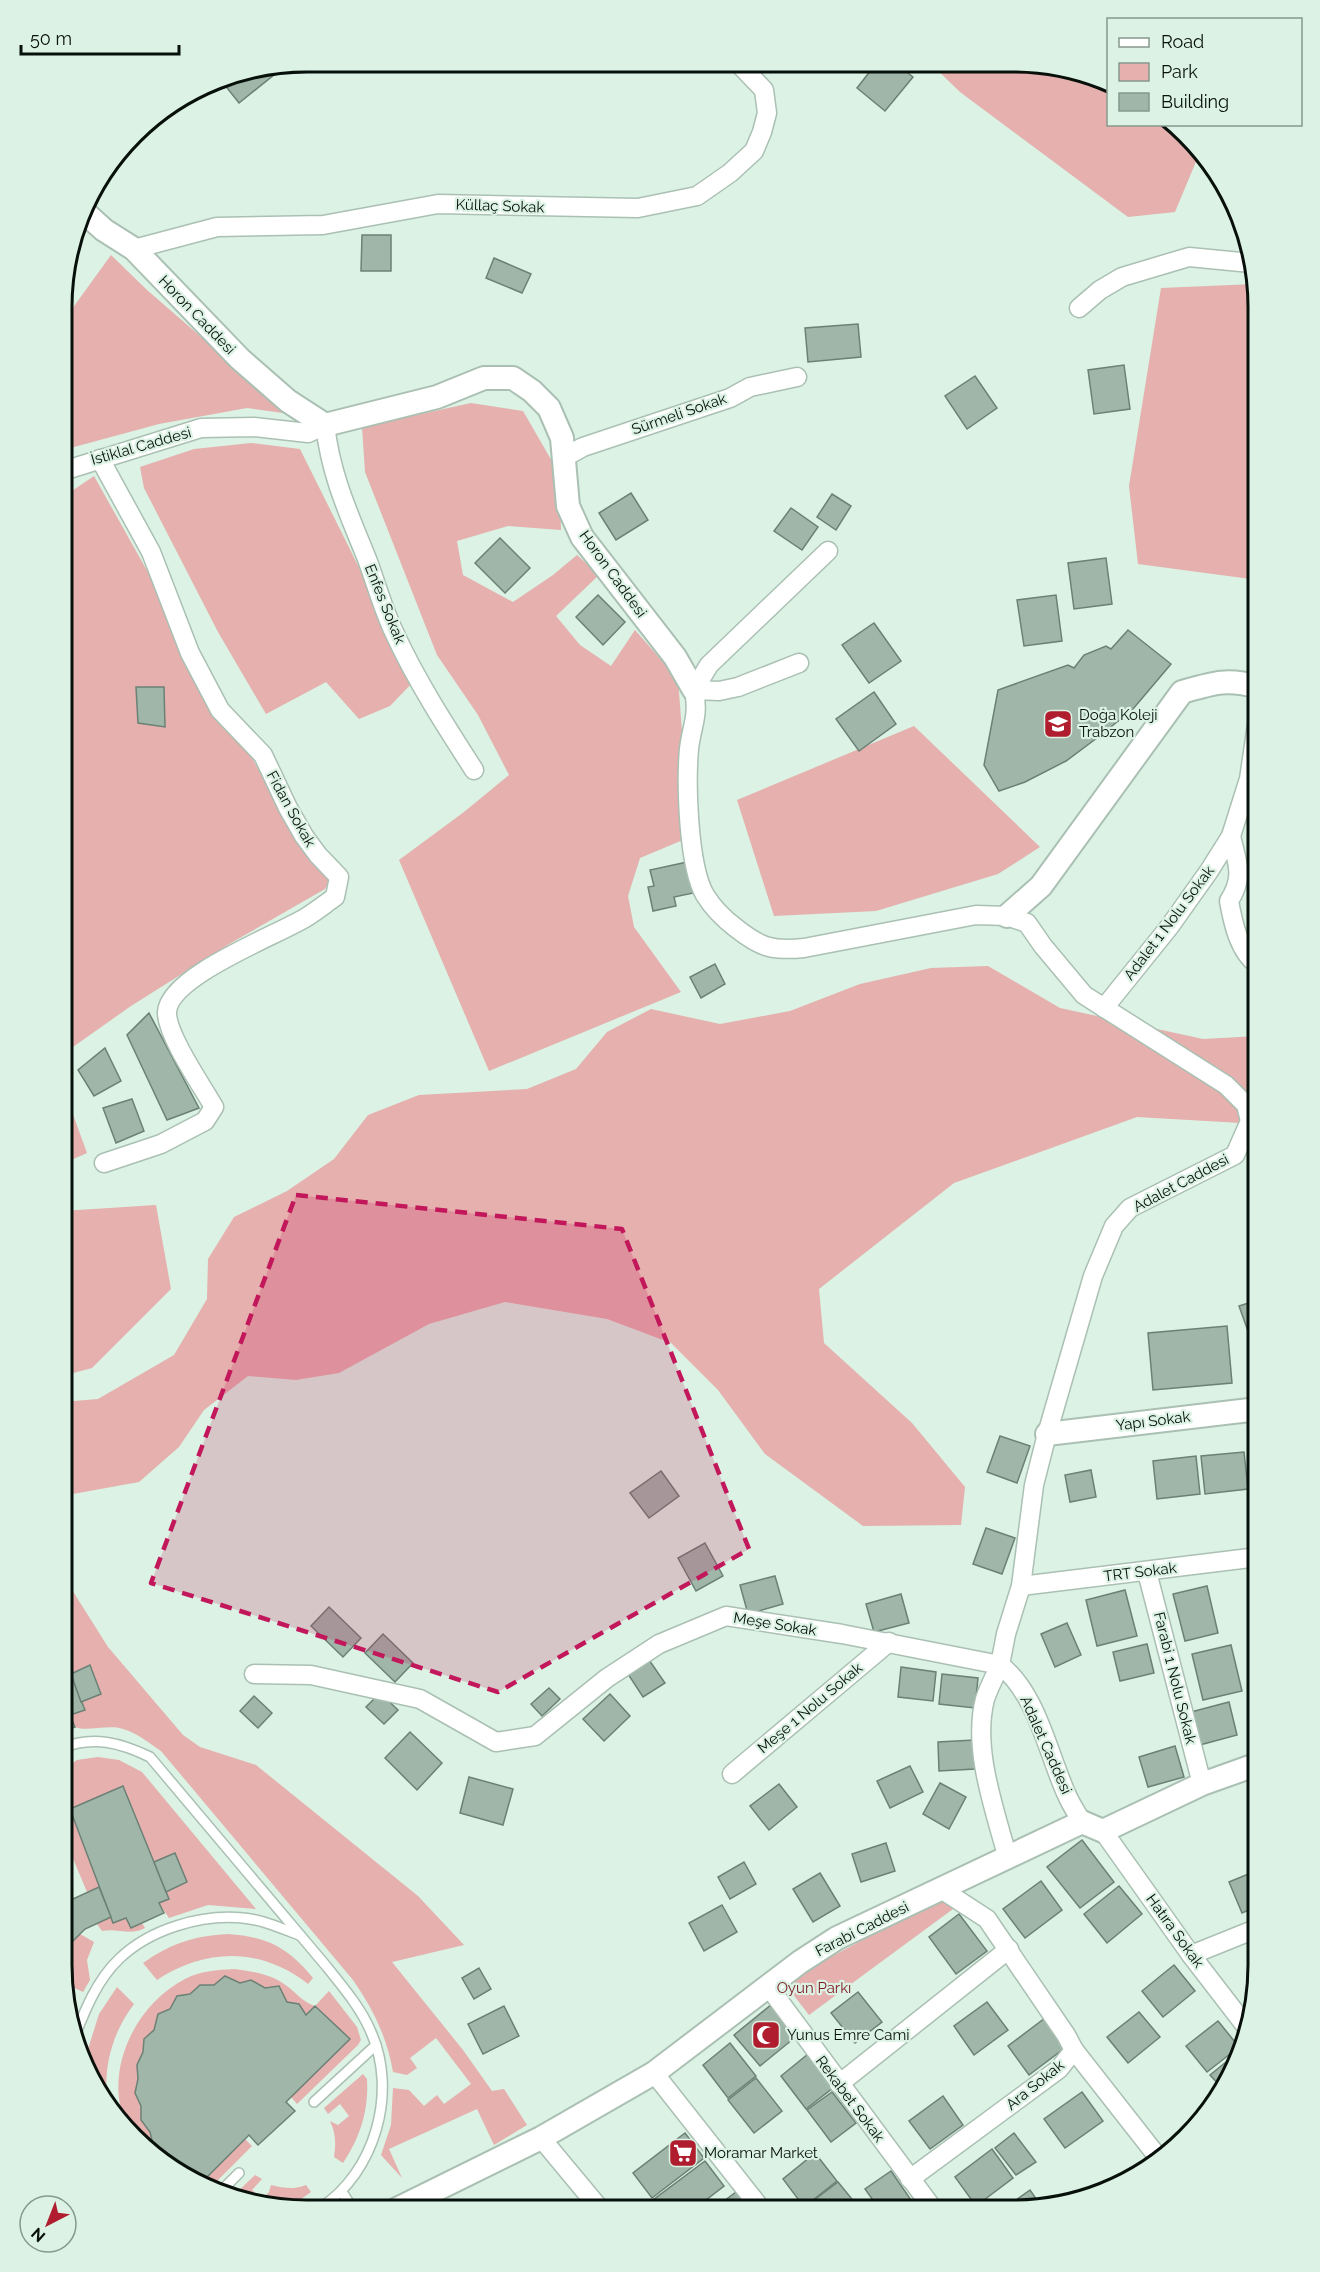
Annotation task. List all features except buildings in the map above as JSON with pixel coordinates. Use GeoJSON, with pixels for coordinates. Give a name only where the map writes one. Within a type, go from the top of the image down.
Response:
{"type":"FeatureCollection","features":[{"type":"Feature","properties":{"kind":"street","name":"Küllaç Sokak"},"geometry":{"type":"LineString","coordinates":[[134,249],[217,227],[323,225],[438,204],[638,208],[697,196],[730,173],[754,151],[762,132],[767,113],[764,90],[747,72]]}},
{"type":"Feature","properties":{"kind":"street","name":"Horon Caddesi"},"geometry":{"type":"LineString","coordinates":[[90,218],[134,249],[240,359],[288,401],[325,424],[437,397],[484,378],[513,378],[532,391],[549,408],[562,438],[568,506],[582,537],[675,657],[694,690],[697,710],[689,748],[688,792],[693,854],[704,893],[722,917],[752,941],[779,951],[976,915],[1007,916]]}},
{"type":"Feature","properties":{"kind":"street"},"geometry":{"type":"LineString","coordinates":[[1079,308],[1100,290],[1122,277],[1189,257],[1243,262]]}},
{"type":"Feature","properties":{"kind":"street","name":"Sürmeli Sokak"},"geometry":{"type":"LineString","coordinates":[[563,458],[583,447],[730,398],[750,387],[797,377]]}},
{"type":"Feature","properties":{"kind":"street","name":"İstiklal Caddesi"},"geometry":{"type":"LineString","coordinates":[[72,468],[201,428],[254,428],[308,433],[325,424]]}},
{"type":"Feature","properties":{"kind":"street","name":"Enfes Sokak"},"geometry":{"type":"LineString","coordinates":[[325,424],[336,484],[377,583],[393,631],[434,707],[474,770]]}},
{"type":"Feature","properties":{"kind":"street","name":"Fidan Sokak"},"geometry":{"type":"LineString","coordinates":[[99,459],[152,552],[190,653],[220,710],[263,755],[304,836],[339,877],[335,897],[305,918],[199,973],[177,993],[167,1010],[169,1027],[214,1107],[206,1121],[160,1144],[104,1163]]}},
{"type":"Feature","properties":{"kind":"street"},"geometry":{"type":"LineString","coordinates":[[799,663],[738,687],[719,691],[694,690],[709,665],[828,551]]}},
{"type":"Feature","properties":{"kind":"street"},"geometry":{"type":"LineString","coordinates":[[1007,916],[1041,886],[1182,692],[1215,682],[1238,681],[1248,684]]}},
{"type":"Feature","properties":{"kind":"street","name":"Adalet 1 Nolu Sokak"},"geometry":{"type":"LineString","coordinates":[[1104,1008],[1170,926],[1209,872],[1231,836],[1248,782]]}},
{"type":"Feature","properties":{"kind":"street","name":"Adalet 1 Nolu Sokak"},"geometry":{"type":"LineString","coordinates":[[1231,836],[1239,871],[1238,886],[1229,901],[1242,947],[1248,954]]}},
{"type":"Feature","properties":{"kind":"street","name":"Adalet Caddesi"},"geometry":{"type":"LineString","coordinates":[[1007,916],[1027,923],[1084,995],[1226,1085],[1246,1105],[1248,1113]]}},
{"type":"Feature","properties":{"kind":"street","name":"Adalet Caddesi"},"geometry":{"type":"LineString","coordinates":[[1082,1822],[1066,1794],[1034,1714],[1013,1675],[1000,1665],[1006,1634],[1021,1586],[1034,1485],[1093,1276],[1114,1226],[1130,1208],[1235,1155],[1248,1126]]}},
{"type":"Feature","properties":{"kind":"street","name":"Yapı Sokak"},"geometry":{"type":"LineString","coordinates":[[1047,1434],[1248,1410]]}},
{"type":"Feature","properties":{"kind":"street","name":"TRT Sokak"},"geometry":{"type":"LineString","coordinates":[[1021,1586],[1248,1558]]}},
{"type":"Feature","properties":{"kind":"street","name":"Farabi 1 Nolu Sokak"},"geometry":{"type":"LineString","coordinates":[[1147,1572],[1202,1784]]}},
{"type":"Feature","properties":{"kind":"street","name":"Meşe Sokak"},"geometry":{"type":"LineString","coordinates":[[254,1674],[311,1675],[420,1699],[496,1742],[535,1736],[607,1678],[659,1644],[726,1616],[889,1642],[1000,1665]]}},
{"type":"Feature","properties":{"kind":"street","name":"Meşe 1 Nolu Sokak"},"geometry":{"type":"LineString","coordinates":[[732,1774],[889,1642]]}},
{"type":"Feature","properties":{"kind":"street"},"geometry":{"type":"LineString","coordinates":[[1000,1665],[985,1700],[982,1735],[986,1778],[1008,1859]]}},
{"type":"Feature","properties":{"kind":"street"},"geometry":{"type":"LineString","coordinates":[[1082,1822],[1103,1831],[1202,1784],[1248,1768]]}},
{"type":"Feature","properties":{"kind":"street","name":"Farabi Caddesi"},"geometry":{"type":"LineString","coordinates":[[415,2200],[541,2138],[654,2073],[800,1962],[837,1938],[1082,1822]]}},
{"type":"Feature","properties":{"kind":"street","name":"Hatıra Sokak"},"geometry":{"type":"LineString","coordinates":[[1103,1831],[1191,1955],[1241,2020]]}},
{"type":"Feature","properties":{"kind":"street","name":"Ara Sokak"},"geometry":{"type":"LineString","coordinates":[[910,2179],[1059,2069],[1074,2050],[987,1919],[941,1889]]}},
{"type":"Feature","properties":{"kind":"street"},"geometry":{"type":"LineString","coordinates":[[1191,1955],[1248,1932]]}},
{"type":"Feature","properties":{"kind":"street"},"geometry":{"type":"LineString","coordinates":[[839,2084],[1009,1949]]}},
{"type":"Feature","properties":{"kind":"street","name":"Rekabet Sokak"},"geometry":{"type":"LineString","coordinates":[[768,1986],[926,2200]]}},
{"type":"Feature","properties":{"kind":"street"},"geometry":{"type":"LineString","coordinates":[[1074,2050],[1154,2152]]}},
{"type":"Feature","properties":{"kind":"street"},"geometry":{"type":"LineString","coordinates":[[654,2073],[754,2200]]}},
{"type":"Feature","properties":{"kind":"street"},"geometry":{"type":"LineString","coordinates":[[541,2138],[593,2200]]}},
{"type":"Feature","properties":{"kind":"lane"},"geometry":{"type":"LineString","coordinates":[[72,1744],[100,1741],[127,1746],[150,1757],[354,2001],[376,2045],[381,2059],[384,2082],[379,2118],[370,2149],[359,2171],[342,2192],[331,2200]]}},
{"type":"Feature","properties":{"kind":"lane"},"geometry":{"type":"LineString","coordinates":[[80,2024],[100,1983],[118,1959],[158,1933],[211,1918],[243,1918],[271,1924],[302,1936]]}},
{"type":"Feature","properties":{"kind":"lane"},"geometry":{"type":"LineString","coordinates":[[314,2102],[376,2045]]}},
{"type":"Feature","properties":{"kind":"lane"},"geometry":{"type":"LineString","coordinates":[[226,2186],[239,2173]]}},
{"type":"Feature","properties":{"kind":"lane"},"geometry":{"type":"LineString","coordinates":[[342,2192],[347,2200]]}},
{"type":"Feature","properties":{"kind":"highlighted area"},"geometry":{"type":"Polygon","coordinates":[[[296,1195],[622,1229],[749,1549],[498,1692],[151,1583],[296,1195]]]}},
{"type":"Feature","properties":{"kind":"green space"},"geometry":{"type":"Polygon","coordinates":[[[939,72],[1043,74],[1074,80],[1107,92],[1107,126],[1163,126],[1196,161],[1175,212],[1128,217],[960,92],[939,72]]]}},
{"type":"Feature","properties":{"kind":"green space"},"geometry":{"type":"Polygon","coordinates":[[[111,255],[147,290],[290,414],[247,408],[159,424],[72,448],[72,309],[111,255]]]}},
{"type":"Feature","properties":{"kind":"green space"},"geometry":{"type":"Polygon","coordinates":[[[1246,284],[1248,579],[1138,564],[1129,486],[1161,288],[1246,284]]]}},
{"type":"Feature","properties":{"kind":"green space"},"geometry":{"type":"Polygon","coordinates":[[[471,403],[523,411],[560,475],[561,530],[508,526],[457,541],[463,575],[513,602],[553,575],[577,555],[599,575],[556,616],[580,645],[611,666],[635,630],[678,679],[690,837],[640,858],[628,896],[634,927],[681,992],[489,1071],[399,860],[509,775],[478,715],[437,655],[365,472],[362,427],[471,403]]]}},
{"type":"Feature","properties":{"kind":"green space"},"geometry":{"type":"Polygon","coordinates":[[[251,443],[300,449],[415,680],[390,706],[359,719],[326,682],[266,714],[218,632],[144,488],[140,467],[194,449],[251,443]]]}},
{"type":"Feature","properties":{"kind":"green space"},"geometry":{"type":"Polygon","coordinates":[[[94,476],[284,815],[335,872],[325,889],[231,943],[131,1006],[72,1048],[72,491],[94,476]]]}},
{"type":"Feature","properties":{"kind":"green space"},"geometry":{"type":"Polygon","coordinates":[[[914,726],[1040,847],[998,874],[876,911],[774,916],[737,800],[914,726]]]}},
{"type":"Feature","properties":{"kind":"green space"},"geometry":{"type":"Polygon","coordinates":[[[988,966],[1060,1008],[1203,1039],[1248,1037],[1248,1123],[1137,1117],[954,1183],[819,1289],[824,1343],[912,1423],[965,1487],[961,1525],[863,1526],[765,1454],[718,1390],[671,1343],[607,1319],[505,1302],[429,1324],[339,1373],[296,1380],[248,1376],[204,1410],[179,1447],[139,1482],[72,1494],[72,1401],[98,1399],[174,1355],[207,1299],[208,1259],[234,1217],[287,1191],[334,1159],[368,1115],[419,1095],[527,1089],[576,1069],[607,1032],[651,1009],[720,1024],[790,1011],[860,984],[931,968],[988,966]]]}},
{"type":"Feature","properties":{"kind":"green space"},"geometry":{"type":"Polygon","coordinates":[[[72,1112],[87,1153],[72,1160],[72,1112]]]}},
{"type":"Feature","properties":{"kind":"green space"},"geometry":{"type":"Polygon","coordinates":[[[156,1205],[171,1289],[92,1368],[72,1373],[72,1210],[156,1205]]]}},
{"type":"Feature","properties":{"kind":"green space"},"geometry":{"type":"Polygon","coordinates":[[[72,1590],[108,1647],[183,1735],[200,1747],[256,1765],[418,1896],[464,1945],[392,1962],[463,2050],[492,2091],[504,2089],[527,2125],[494,2145],[477,2109],[389,2149],[402,2178],[381,2155],[391,2125],[393,2088],[409,2090],[424,2106],[437,2095],[444,2104],[471,2084],[436,2038],[410,2058],[417,2068],[407,2075],[393,2072],[378,2024],[353,1980],[161,1751],[123,1729],[75,1727],[72,1714],[84,1710],[81,1702],[101,1693],[90,1665],[72,1674],[72,1590]]]}},
{"type":"Feature","properties":{"kind":"green space"},"geometry":{"type":"Polygon","coordinates":[[[98,1757],[119,1760],[142,1772],[256,1909],[208,1905],[169,1918],[159,1903],[169,1899],[166,1892],[187,1882],[175,1854],[154,1862],[123,1786],[72,1808],[72,1763],[77,1760],[98,1757]]]}},
{"type":"Feature","properties":{"kind":"green space"},"geometry":{"type":"Polygon","coordinates":[[[72,1814],[99,1887],[87,1892],[72,1856],[72,1814]]]}},
{"type":"Feature","properties":{"kind":"green space","name":"Oyun Parkı"},"geometry":{"type":"Polygon","coordinates":[[[941,1898],[953,1909],[809,2015],[792,1993],[797,1975],[941,1898]]]}},
{"type":"Feature","properties":{"kind":"green space"},"geometry":{"type":"Polygon","coordinates":[[[111,1917],[126,1918],[142,1923],[145,1928],[129,1932],[102,1931],[97,1924],[111,1917]]]}},
{"type":"Feature","properties":{"kind":"green space"},"geometry":{"type":"Polygon","coordinates":[[[80,1934],[94,1942],[87,1960],[90,1980],[83,1992],[74,1988],[72,1943],[80,1934]]]}},
{"type":"Feature","properties":{"kind":"green space"},"geometry":{"type":"Polygon","coordinates":[[[228,1934],[242,1935],[276,1945],[295,1958],[313,1978],[308,1984],[271,1963],[233,1956],[214,1957],[195,1962],[176,1969],[157,1980],[143,1963],[164,1950],[184,1942],[228,1934]]]}},
{"type":"Feature","properties":{"kind":"green space"},"geometry":{"type":"Polygon","coordinates":[[[234,1969],[267,1975],[315,2006],[329,1991],[357,2027],[361,2040],[297,2104],[291,2097],[349,2039],[316,2006],[306,2015],[299,2004],[287,2002],[279,1986],[265,1988],[252,1980],[240,1983],[225,1977],[214,1985],[200,1985],[190,1994],[177,1996],[170,2009],[158,2014],[154,2030],[145,2039],[143,2052],[137,2065],[138,2079],[135,2093],[141,2106],[141,2120],[150,2132],[152,2142],[121,2108],[118,2086],[127,2044],[137,2024],[167,1991],[185,1979],[215,1970],[234,1969]]]}},
{"type":"Feature","properties":{"kind":"green space"},"geometry":{"type":"Polygon","coordinates":[[[117,1987],[134,2004],[120,2027],[110,2052],[106,2085],[88,2050],[99,2014],[117,1987]]]}},
{"type":"Feature","properties":{"kind":"green space"},"geometry":{"type":"Polygon","coordinates":[[[363,2074],[367,2079],[365,2113],[359,2134],[343,2163],[334,2157],[335,2139],[330,2121],[338,2125],[349,2116],[340,2104],[328,2114],[324,2108],[363,2074]]]}},
{"type":"Feature","properties":{"kind":"green space"},"geometry":{"type":"Polygon","coordinates":[[[245,2139],[252,2146],[216,2182],[206,2178],[245,2139]]]}},
{"type":"Feature","properties":{"kind":"green space"},"geometry":{"type":"Polygon","coordinates":[[[255,2175],[262,2179],[252,2190],[257,2194],[239,2190],[255,2175]]]}},
{"type":"Feature","properties":{"kind":"green space"},"geometry":{"type":"Polygon","coordinates":[[[271,2185],[297,2188],[306,2185],[311,2192],[300,2199],[265,2196],[271,2185]]]}},
{"type":"Feature","properties":{"kind":"place","name":"Doğa Koleji Trabzon"},"geometry":{"type":"Point","coordinates":[1058,724]}},
{"type":"Feature","properties":{"kind":"place","name":"Yunus Emre Cami"},"geometry":{"type":"Point","coordinates":[766,2035]}},
{"type":"Feature","properties":{"kind":"place","name":"Moramar Market"},"geometry":{"type":"Point","coordinates":[683,2153]}}]}
